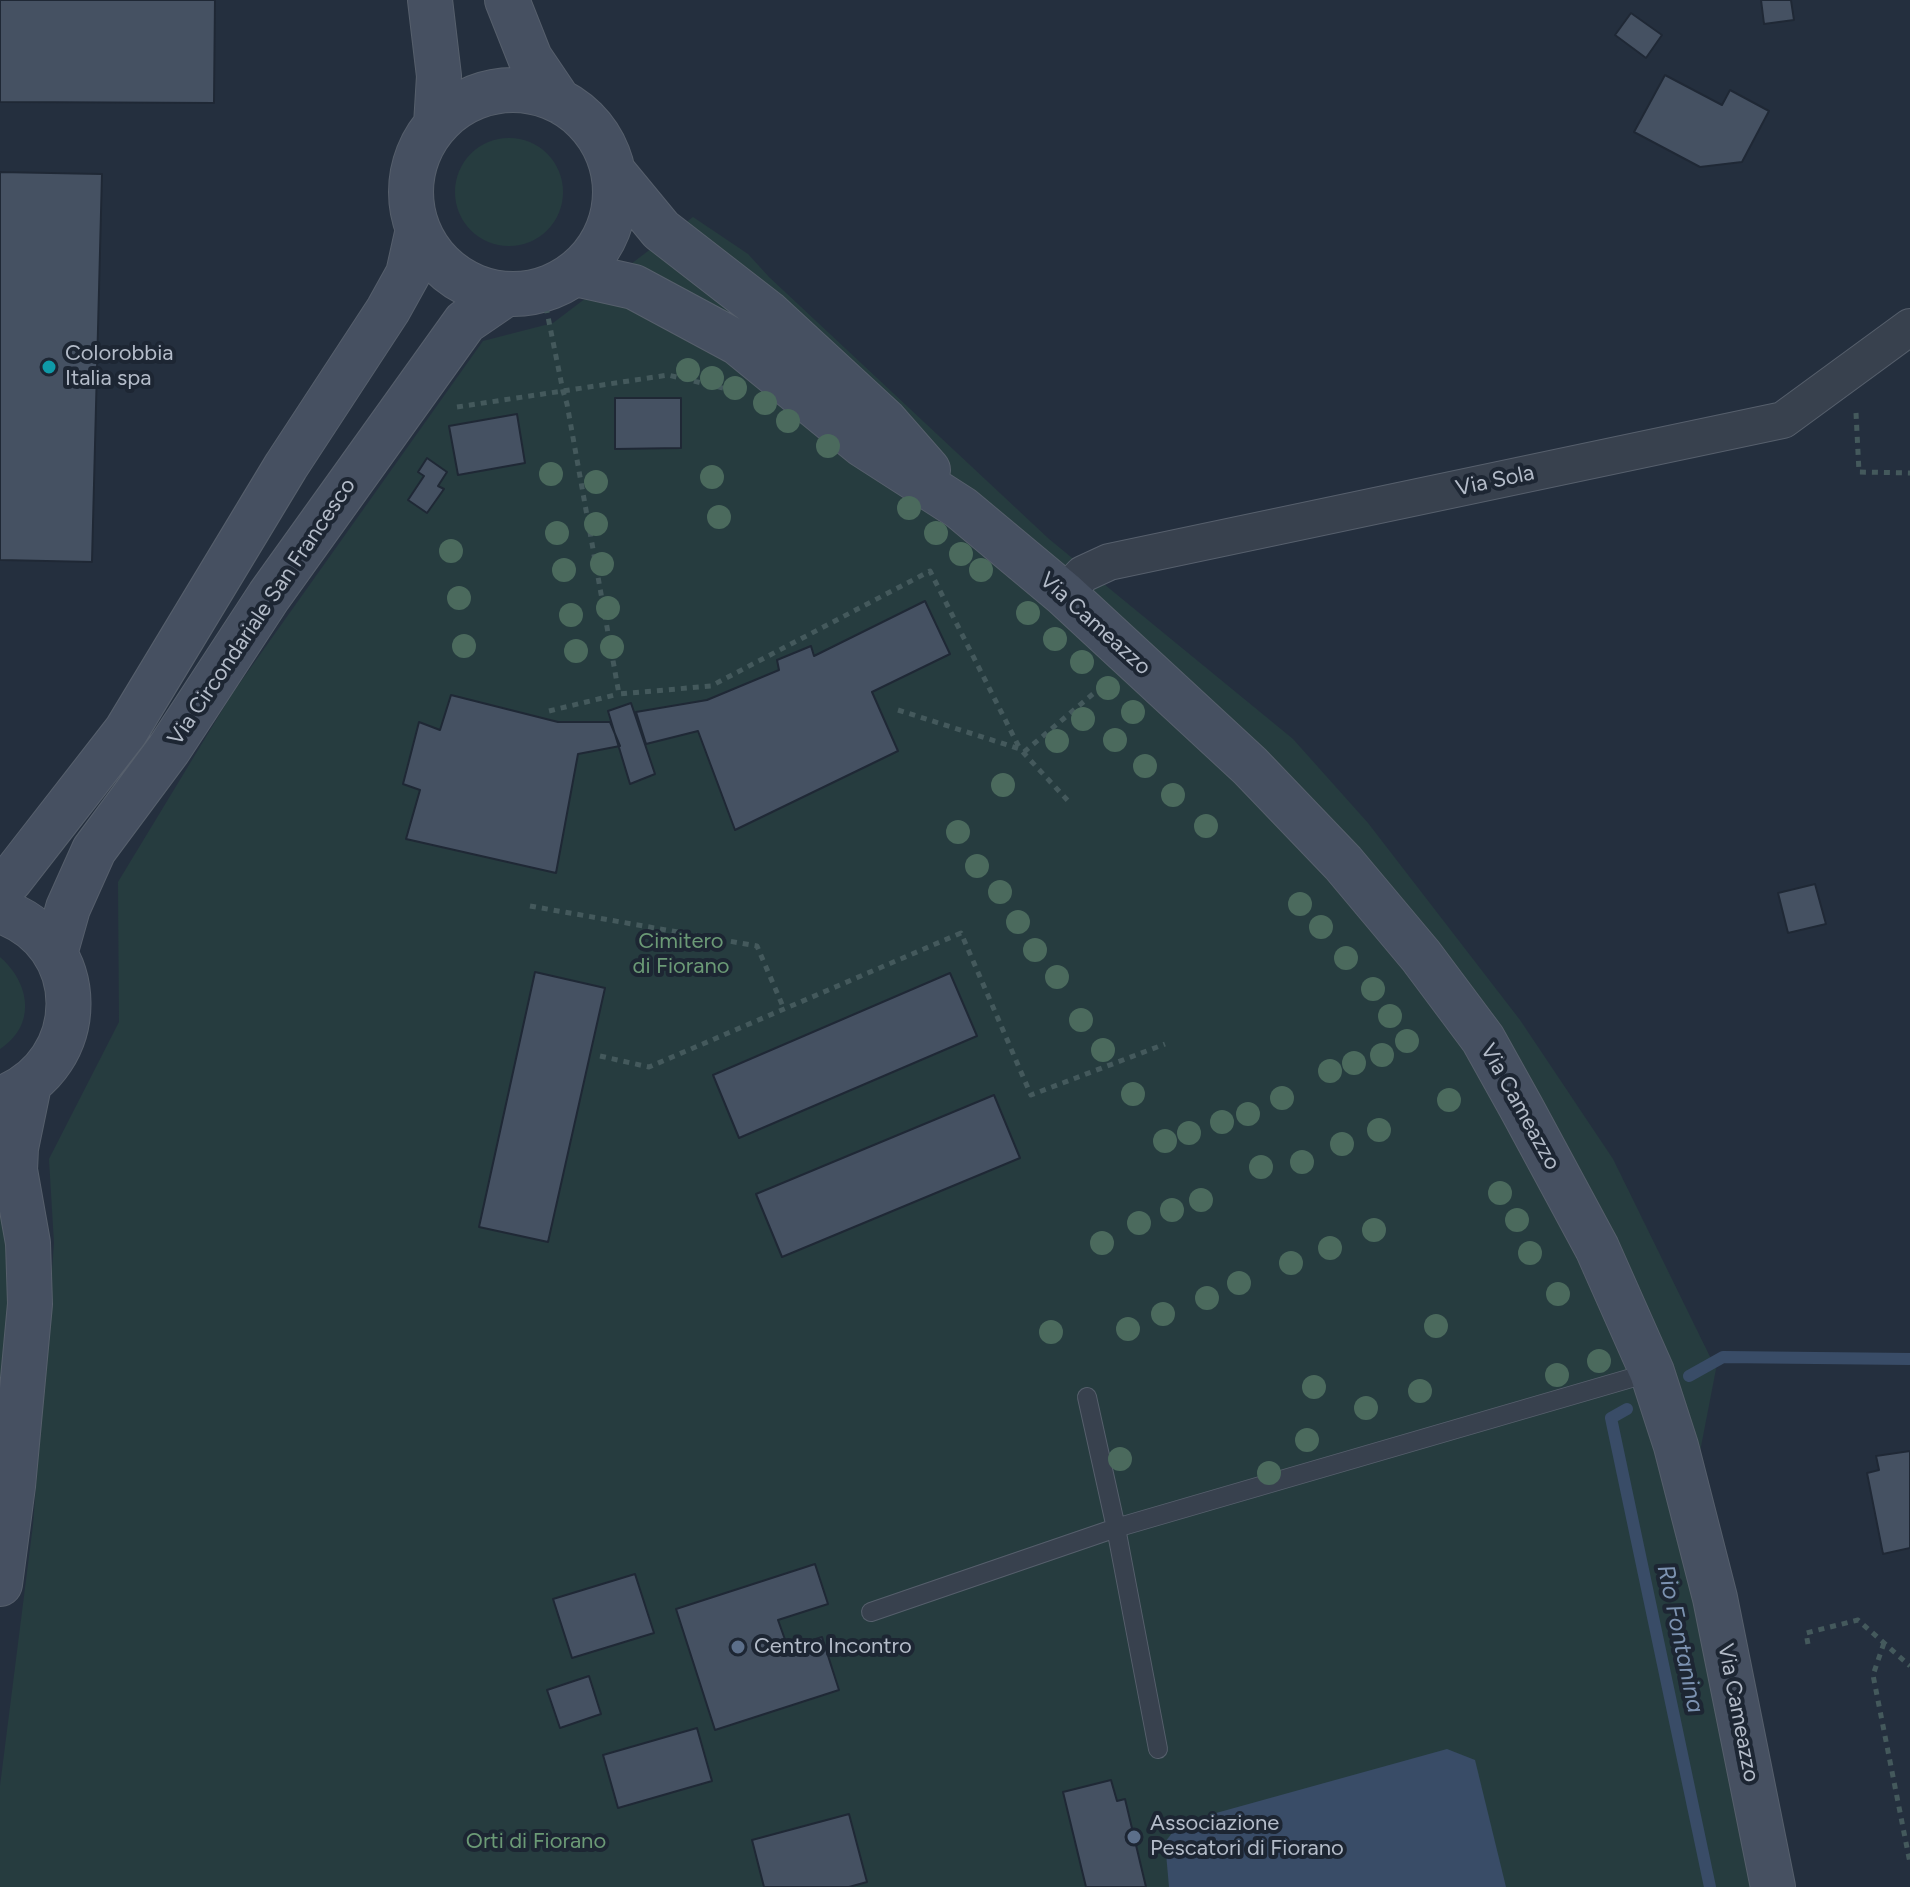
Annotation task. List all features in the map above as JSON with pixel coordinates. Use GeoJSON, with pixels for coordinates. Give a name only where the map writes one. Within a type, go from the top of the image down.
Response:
{"type":"FeatureCollection","features":[{"type":"Feature","properties":{"kind":"street","name":"Via Circondariale San Francesco"},"geometry":{"type":"LineString","coordinates":[[430,0],[439,76],[436,125]]}},
{"type":"Feature","properties":{"kind":"street","name":"Via Circondariale San Francesco"},"geometry":{"type":"LineString","coordinates":[[507,0],[530,58],[559,101]]}},
{"type":"Feature","properties":{"kind":"street","name":"Via Circondariale San Francesco"},"geometry":{"type":"LineString","coordinates":[[55,954],[68,908],[94,850],[169,749],[269,596],[465,322],[541,286],[591,258],[604,239],[613,218],[614,173],[606,150],[594,130],[579,113],[538,93],[516,90],[493,92],[453,110],[425,140],[413,175],[413,212],[429,250],[444,267],[463,281],[483,290],[541,286]]}},
{"type":"Feature","properties":{"kind":"street","name":"Via Cameazzo"},"geometry":{"type":"LineString","coordinates":[[614,173],[661,230],[768,313],[885,421],[961,508]]}},
{"type":"Feature","properties":{"kind":"street","name":"Via Circondariale San Francesco"},"geometry":{"type":"LineString","coordinates":[[0,887],[10,880],[126,731],[286,466],[388,310],[408,274],[418,229]]}},
{"type":"Feature","properties":{"kind":"street","name":"Via Cameazzo"},"geometry":{"type":"LineString","coordinates":[[541,286],[634,287],[738,343],[863,445],[961,508],[1064,594],[1250,766],[1343,863],[1421,956],[1483,1039],[1522,1109],[1597,1248],[1652,1372],[1676,1446],[1715,1598],[1773,1887]]}},
{"type":"Feature","properties":{"kind":"street","name":"Via Sola"},"geometry":{"type":"LineString","coordinates":[[1064,594],[1083,574],[1109,562],[1783,420],[1910,327]]}},
{"type":"Feature","properties":{"kind":"street"},"geometry":{"type":"LineString","coordinates":[[0,911],[33,929],[55,954],[68,988],[69,1006],[62,1042],[54,1058],[43,1072],[14,1092],[15,1170],[28,1243],[30,1304],[13,1486],[0,1584]]}},
{"type":"Feature","properties":{"kind":"lane"},"geometry":{"type":"LineString","coordinates":[[871,1612],[1116,1528],[1652,1372]]}},
{"type":"Feature","properties":{"kind":"lane"},"geometry":{"type":"LineString","coordinates":[[1087,1397],[1116,1528],[1158,1749]]}},
{"type":"Feature","properties":{"kind":"path"},"geometry":{"type":"LineString","coordinates":[[541,286],[567,404],[619,694]]}},
{"type":"Feature","properties":{"kind":"path"},"geometry":{"type":"LineString","coordinates":[[446,409],[668,375],[728,389]]}},
{"type":"Feature","properties":{"kind":"path"},"geometry":{"type":"LineString","coordinates":[[1829,386],[1856,407],[1859,472],[1910,473]]}},
{"type":"Feature","properties":{"kind":"path"},"geometry":{"type":"LineString","coordinates":[[549,711],[619,694],[711,686],[930,571],[1022,751],[1070,803]]}},
{"type":"Feature","properties":{"kind":"path"},"geometry":{"type":"LineString","coordinates":[[1022,751],[1100,688],[1088,677]]}},
{"type":"Feature","properties":{"kind":"path"},"geometry":{"type":"LineString","coordinates":[[898,710],[1022,751]]}},
{"type":"Feature","properties":{"kind":"path"},"geometry":{"type":"LineString","coordinates":[[530,906],[757,946],[784,1009]]}},
{"type":"Feature","properties":{"kind":"path"},"geometry":{"type":"LineString","coordinates":[[600,1056],[649,1067],[961,933],[1031,1095],[1165,1044]]}},
{"type":"Feature","properties":{"kind":"path"},"geometry":{"type":"LineString","coordinates":[[1808,1644],[1806,1633],[1858,1620],[1910,1666]]}},
{"type":"Feature","properties":{"kind":"path"},"geometry":{"type":"LineString","coordinates":[[1884,1643],[1873,1675],[1910,1863]]}},
{"type":"Feature","properties":{"kind":"green space"},"geometry":{"type":"Polygon","coordinates":[[[509,138],[530,142],[547,154],[559,171],[563,192],[559,213],[547,230],[530,242],[509,246],[488,242],[471,230],[459,213],[455,192],[459,171],[471,154],[488,142],[509,138]]]}},
{"type":"Feature","properties":{"kind":"green space"},"geometry":{"type":"Polygon","coordinates":[[[693,217],[748,254],[1049,539],[1293,739],[1368,823],[1520,1020],[1613,1159],[1716,1369],[1691,1498],[1780,1887],[0,1887],[0,1786],[33,1525],[54,1243],[49,1159],[119,1022],[118,882],[232,694],[483,341],[553,323],[693,217]]]}},
{"type":"Feature","properties":{"kind":"green space"},"geometry":{"type":"Polygon","coordinates":[[[0,957],[18,979],[25,1004],[20,1028],[0,1049],[0,957]]]}},
{"type":"Feature","properties":{"kind":"green space"},"geometry":{"type":"Polygon","coordinates":[[[0,1182],[12,1307],[0,1419],[0,1182]]]}},
{"type":"Feature","properties":{"kind":"water"},"geometry":{"type":"Polygon","coordinates":[[[1447,1749],[1475,1760],[1506,1887],[1169,1887],[1165,1842],[1180,1823],[1447,1749]]]}},
{"type":"Feature","properties":{"kind":"building"},"geometry":{"type":"Polygon","coordinates":[[[0,0],[215,0],[214,103],[0,102],[0,0]]]}},
{"type":"Feature","properties":{"kind":"building"},"geometry":{"type":"Polygon","coordinates":[[[1761,0],[1791,0],[1794,20],[1764,24],[1761,0]]]}},
{"type":"Feature","properties":{"kind":"building"},"geometry":{"type":"Polygon","coordinates":[[[1631,13],[1662,35],[1646,58],[1615,35],[1631,13]]]}},
{"type":"Feature","properties":{"kind":"building"},"geometry":{"type":"Polygon","coordinates":[[[1665,75],[1722,105],[1730,90],[1769,111],[1742,162],[1700,167],[1634,132],[1665,75]]]}},
{"type":"Feature","properties":{"kind":"building","name":"Colorobbia Italia spa"},"geometry":{"type":"Polygon","coordinates":[[[0,172],[102,174],[92,562],[0,560],[0,172]]]}},
{"type":"Feature","properties":{"kind":"building"},"geometry":{"type":"Polygon","coordinates":[[[615,398],[681,398],[681,448],[615,449],[615,398]]]}},
{"type":"Feature","properties":{"kind":"building"},"geometry":{"type":"Polygon","coordinates":[[[517,414],[525,463],[458,475],[449,426],[517,414]]]}},
{"type":"Feature","properties":{"kind":"building"},"geometry":{"type":"Polygon","coordinates":[[[427,458],[447,472],[438,486],[444,489],[427,513],[408,500],[424,476],[418,472],[427,458]]]}},
{"type":"Feature","properties":{"kind":"building"},"geometry":{"type":"Polygon","coordinates":[[[925,601],[950,654],[872,692],[898,751],[735,830],[698,731],[646,744],[636,712],[707,700],[779,670],[777,660],[811,646],[814,656],[925,601]]]}},
{"type":"Feature","properties":{"kind":"building"},"geometry":{"type":"Polygon","coordinates":[[[451,695],[558,722],[610,722],[620,746],[578,754],[556,873],[406,839],[420,790],[403,784],[419,722],[440,730],[451,695]]]}},
{"type":"Feature","properties":{"kind":"building"},"geometry":{"type":"Polygon","coordinates":[[[631,703],[655,774],[630,784],[608,711],[631,703]]]}},
{"type":"Feature","properties":{"kind":"building"},"geometry":{"type":"Polygon","coordinates":[[[1815,884],[1826,924],[1788,933],[1778,893],[1815,884]]]}},
{"type":"Feature","properties":{"kind":"building"},"geometry":{"type":"Polygon","coordinates":[[[535,972],[605,988],[548,1242],[479,1227],[535,972]]]}},
{"type":"Feature","properties":{"kind":"building"},"geometry":{"type":"Polygon","coordinates":[[[950,973],[977,1036],[739,1138],[713,1075],[950,973]]]}},
{"type":"Feature","properties":{"kind":"building"},"geometry":{"type":"Polygon","coordinates":[[[994,1095],[1020,1158],[782,1257],[756,1194],[994,1095]]]}},
{"type":"Feature","properties":{"kind":"building"},"geometry":{"type":"Polygon","coordinates":[[[1910,1451],[1910,1548],[1883,1554],[1867,1473],[1879,1470],[1876,1456],[1910,1451]]]}},
{"type":"Feature","properties":{"kind":"building","name":"Centro Incontro"},"geometry":{"type":"Polygon","coordinates":[[[815,1564],[828,1604],[778,1620],[788,1648],[822,1637],[839,1690],[715,1730],[676,1609],[815,1564]]]}},
{"type":"Feature","properties":{"kind":"building"},"geometry":{"type":"Polygon","coordinates":[[[635,1574],[654,1633],[572,1658],[553,1599],[635,1574]]]}},
{"type":"Feature","properties":{"kind":"building"},"geometry":{"type":"Polygon","coordinates":[[[589,1676],[601,1714],[560,1728],[547,1690],[589,1676]]]}},
{"type":"Feature","properties":{"kind":"building"},"geometry":{"type":"Polygon","coordinates":[[[697,1728],[712,1781],[618,1808],[603,1755],[697,1728]]]}},
{"type":"Feature","properties":{"kind":"building","name":"Associazione Pescatori di Fiorano"},"geometry":{"type":"Polygon","coordinates":[[[1111,1780],[1117,1801],[1125,1799],[1146,1887],[1086,1887],[1063,1792],[1111,1780]]]}},
{"type":"Feature","properties":{"kind":"building"},"geometry":{"type":"Polygon","coordinates":[[[849,1814],[867,1882],[849,1887],[764,1887],[752,1840],[849,1814]]]}},
{"type":"Feature","properties":{"kind":"waterway","name":"Rio Fontanina"},"geometry":{"type":"LineString","coordinates":[[1689,1376],[1723,1357],[1910,1359]]}},
{"type":"Feature","properties":{"kind":"waterway","name":"Rio Fontanina"},"geometry":{"type":"LineString","coordinates":[[1627,1409],[1611,1418],[1710,1887]]}},
{"type":"Feature","properties":{"kind":"place","name":"Colorobbia Italia spa"},"geometry":{"type":"Point","coordinates":[49,367]}},
{"type":"Feature","properties":{"kind":"place","name":"Centro Incontro"},"geometry":{"type":"Point","coordinates":[738,1647]}},
{"type":"Feature","properties":{"kind":"place","name":"Associazione Pescatori di Fiorano"},"geometry":{"type":"Point","coordinates":[1134,1837]}},
{"type":"Feature","properties":{"kind":"park label","name":"Cimitero di Fiorano"},"geometry":{"type":"Point","coordinates":[681,954]}},
{"type":"Feature","properties":{"kind":"park label","name":"Orti di Fiorano"},"geometry":{"type":"Point","coordinates":[536,1842]}}]}
